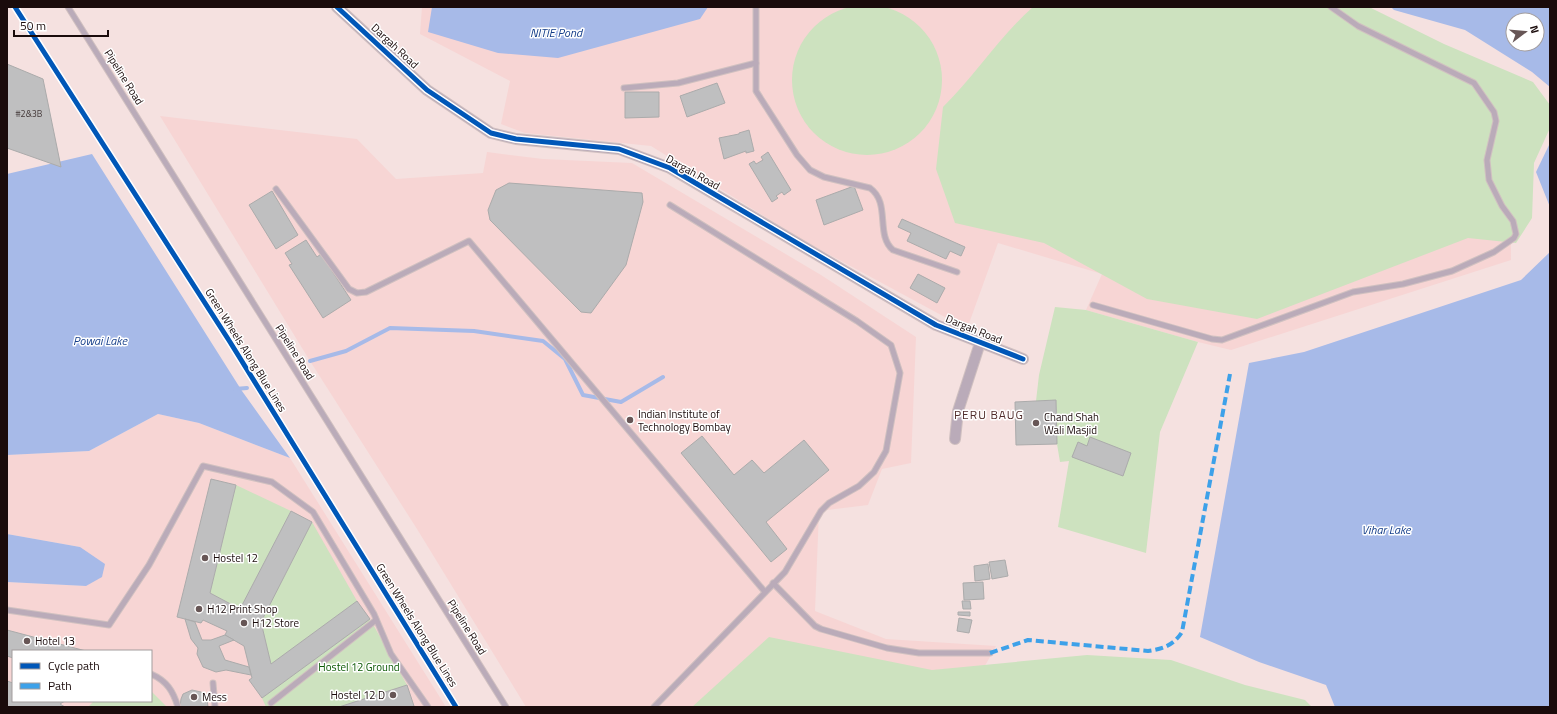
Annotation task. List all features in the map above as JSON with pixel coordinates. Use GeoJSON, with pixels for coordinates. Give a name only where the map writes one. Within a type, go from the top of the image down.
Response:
{"type":"FeatureCollection","features":[{"type":"Feature","properties":{"kind":"street","name":"Dargah Road"},"geometry":{"type":"LineString","coordinates":[[337,7],[427,90],[491,133],[516,139],[619,149],[670,168],[936,325],[1023,359]]}},
{"type":"Feature","properties":{"kind":"street"},"geometry":{"type":"LineString","coordinates":[[955,439],[958,411],[980,343]]}},
{"type":"Feature","properties":{"kind":"lane","name":"Pipeline Road"},"geometry":{"type":"LineString","coordinates":[[68,7],[506,707]]}},
{"type":"Feature","properties":{"kind":"lane"},"geometry":{"type":"LineString","coordinates":[[756,7],[756,91],[797,155],[810,170],[824,177],[870,188],[876,192],[880,200],[885,236],[888,246],[893,250],[957,272]]}},
{"type":"Feature","properties":{"kind":"lane"},"geometry":{"type":"LineString","coordinates":[[1093,305],[1212,339],[1222,340],[1353,292],[1403,284],[1452,271],[1494,252],[1514,238],[1516,234],[1513,221],[1502,206],[1489,180],[1487,160],[1496,121],[1494,112],[1474,83],[1358,26],[1331,7]]}},
{"type":"Feature","properties":{"kind":"lane"},"geometry":{"type":"LineString","coordinates":[[624,88],[678,83],[756,63]]}},
{"type":"Feature","properties":{"kind":"lane"},"geometry":{"type":"LineString","coordinates":[[276,189],[349,289],[357,293],[366,292],[469,241],[765,592]]}},
{"type":"Feature","properties":{"kind":"lane"},"geometry":{"type":"LineString","coordinates":[[654,707],[785,572],[821,511],[830,503],[859,486],[877,467],[886,451],[900,374],[891,345],[857,320],[670,205]]}},
{"type":"Feature","properties":{"kind":"lane"},"geometry":{"type":"LineString","coordinates":[[7,610],[109,625],[149,565],[203,466],[272,482],[313,512],[376,620],[391,654],[428,707]]}},
{"type":"Feature","properties":{"kind":"lane"},"geometry":{"type":"LineString","coordinates":[[773,583],[815,626],[821,629],[887,648],[919,653],[990,653]]}},
{"type":"Feature","properties":{"kind":"lane"},"geometry":{"type":"LineString","coordinates":[[271,703],[376,620]]}},
{"type":"Feature","properties":{"kind":"lane"},"geometry":{"type":"LineString","coordinates":[[152,675],[164,681],[174,695],[178,707]]}},
{"type":"Feature","properties":{"kind":"lane"},"geometry":{"type":"LineString","coordinates":[[213,683],[215,707]]}},
{"type":"Feature","properties":{"kind":"shaded area"},"geometry":{"type":"Polygon","coordinates":[[[422,7],[1361,7],[1510,136],[1511,260],[1231,350],[1086,310],[1102,274],[998,243],[967,329],[806,242],[651,146],[525,133],[501,124],[510,81],[420,34],[422,7]]]}},
{"type":"Feature","properties":{"kind":"shaded area","name":"Indian Institute of Technology Bombay"},"geometry":{"type":"Polygon","coordinates":[[[160,116],[357,139],[396,179],[483,173],[487,152],[543,159],[632,163],[821,275],[916,337],[911,463],[882,469],[868,505],[819,511],[815,611],[886,639],[996,646],[962,707],[526,707],[417,529],[310,361],[160,116]]]}},
{"type":"Feature","properties":{"kind":"shaded area"},"geometry":{"type":"Polygon","coordinates":[[[158,414],[199,423],[290,458],[446,707],[7,707],[7,582],[86,586],[80,547],[7,534],[7,455],[89,451],[158,414]]]}},
{"type":"Feature","properties":{"kind":"green space"},"geometry":{"type":"Polygon","coordinates":[[[867,5],[889,8],[909,18],[920,27],[929,38],[939,58],[942,80],[939,102],[929,122],[920,133],[909,142],[889,152],[867,155],[845,152],[825,142],[814,133],[805,122],[795,102],[792,80],[795,58],[805,38],[814,27],[825,18],[845,8],[867,5]]]}},
{"type":"Feature","properties":{"kind":"green space"},"geometry":{"type":"Polygon","coordinates":[[[1033,7],[1369,7],[1444,44],[1533,82],[1550,105],[1550,128],[1534,163],[1532,218],[1516,243],[1468,238],[1257,319],[1147,299],[1044,243],[955,223],[936,169],[943,107],[966,83],[1009,31],[1033,7]]]}},
{"type":"Feature","properties":{"kind":"green space"},"geometry":{"type":"Polygon","coordinates":[[[1055,307],[1086,310],[1198,342],[1160,432],[1146,553],[1058,527],[1069,461],[1060,462],[1057,444],[1056,401],[1036,401],[1039,375],[1055,307]]]}},
{"type":"Feature","properties":{"kind":"green space"},"geometry":{"type":"Polygon","coordinates":[[[236,485],[291,511],[240,609],[210,593],[236,485]]]}},
{"type":"Feature","properties":{"kind":"green space","name":"Hostel 12 Ground"},"geometry":{"type":"Polygon","coordinates":[[[312,522],[357,601],[271,664],[261,622],[312,522]]]}},
{"type":"Feature","properties":{"kind":"green space","name":"Hostel 12 Ground"},"geometry":{"type":"Polygon","coordinates":[[[370,619],[407,685],[339,707],[266,707],[262,698],[370,619]]]}},
{"type":"Feature","properties":{"kind":"green space"},"geometry":{"type":"Polygon","coordinates":[[[769,637],[932,670],[1087,655],[1171,660],[1245,685],[1305,700],[1312,707],[692,707],[769,637]]]}},
{"type":"Feature","properties":{"kind":"green space"},"geometry":{"type":"Polygon","coordinates":[[[152,692],[167,707],[88,707],[93,702],[152,702],[152,692]]]}},
{"type":"Feature","properties":{"kind":"water","name":"NITIE Pond"},"geometry":{"type":"Polygon","coordinates":[[[432,7],[708,7],[700,19],[558,58],[498,53],[428,32],[432,7]]]}},
{"type":"Feature","properties":{"kind":"water"},"geometry":{"type":"Polygon","coordinates":[[[1391,7],[1550,7],[1550,87],[1532,72],[1465,30],[1394,10],[1391,7]]]}},
{"type":"Feature","properties":{"kind":"water"},"geometry":{"type":"Polygon","coordinates":[[[1550,143],[1550,207],[1536,172],[1550,143]]]}},
{"type":"Feature","properties":{"kind":"water","name":"Powai Lake"},"geometry":{"type":"Polygon","coordinates":[[[92,154],[242,391],[290,458],[199,423],[158,414],[89,451],[7,455],[7,174],[92,154]]]}},
{"type":"Feature","properties":{"kind":"water","name":"Vihar Lake"},"geometry":{"type":"Polygon","coordinates":[[[1550,252],[1550,707],[1335,707],[1326,685],[1259,662],[1200,637],[1249,363],[1304,352],[1521,280],[1550,252]]]}},
{"type":"Feature","properties":{"kind":"water"},"geometry":{"type":"Polygon","coordinates":[[[7,534],[80,547],[105,564],[102,577],[86,586],[7,582],[7,534]]]}},
{"type":"Feature","properties":{"kind":"building"},"geometry":{"type":"Polygon","coordinates":[[[7,64],[43,79],[61,167],[7,148],[7,64]]]}},
{"type":"Feature","properties":{"kind":"building"},"geometry":{"type":"Polygon","coordinates":[[[717,83],[725,103],[687,117],[680,96],[717,83]]]}},
{"type":"Feature","properties":{"kind":"building"},"geometry":{"type":"Polygon","coordinates":[[[625,92],[659,92],[659,117],[625,118],[625,92]]]}},
{"type":"Feature","properties":{"kind":"building"},"geometry":{"type":"Polygon","coordinates":[[[749,130],[754,151],[746,153],[746,151],[724,159],[719,138],[739,134],[749,130]]]}},
{"type":"Feature","properties":{"kind":"building"},"geometry":{"type":"Polygon","coordinates":[[[768,152],[791,190],[784,195],[782,192],[776,196],[778,198],[772,202],[749,164],[754,161],[756,164],[763,160],[761,157],[768,152]]]}},
{"type":"Feature","properties":{"kind":"building"},"geometry":{"type":"Polygon","coordinates":[[[509,183],[642,193],[643,202],[626,265],[591,313],[581,312],[490,220],[488,210],[496,190],[509,183]]]}},
{"type":"Feature","properties":{"kind":"building"},"geometry":{"type":"Polygon","coordinates":[[[854,186],[863,210],[824,225],[816,200],[854,186]]]}},
{"type":"Feature","properties":{"kind":"building"},"geometry":{"type":"Polygon","coordinates":[[[272,191],[298,235],[276,249],[249,205],[272,191]]]}},
{"type":"Feature","properties":{"kind":"building"},"geometry":{"type":"Polygon","coordinates":[[[902,219],[965,247],[961,256],[950,251],[946,259],[907,241],[911,233],[898,227],[902,219]]]}},
{"type":"Feature","properties":{"kind":"building"},"geometry":{"type":"Polygon","coordinates":[[[306,240],[317,257],[321,254],[351,300],[323,318],[289,265],[292,264],[285,253],[306,240]]]}},
{"type":"Feature","properties":{"kind":"building"},"geometry":{"type":"Polygon","coordinates":[[[918,274],[945,288],[937,303],[910,288],[918,274]]]}},
{"type":"Feature","properties":{"kind":"building","name":"Chand Shah Wali Masjid"},"geometry":{"type":"Polygon","coordinates":[[[1056,400],[1057,444],[1016,445],[1015,402],[1056,400]]]}},
{"type":"Feature","properties":{"kind":"building"},"geometry":{"type":"Polygon","coordinates":[[[702,436],[734,475],[752,460],[764,473],[804,440],[829,470],[766,522],[787,549],[771,562],[681,453],[702,436]]]}},
{"type":"Feature","properties":{"kind":"building"},"geometry":{"type":"Polygon","coordinates":[[[1090,437],[1131,453],[1123,476],[1072,457],[1078,442],[1087,446],[1090,437]]]}},
{"type":"Feature","properties":{"kind":"building","name":"Hostel 12"},"geometry":{"type":"Polygon","coordinates":[[[211,479],[236,485],[210,593],[240,609],[291,511],[312,522],[261,622],[271,664],[357,601],[370,619],[262,698],[249,680],[252,678],[244,646],[225,635],[227,631],[203,620],[201,623],[177,617],[211,479]]]}},
{"type":"Feature","properties":{"kind":"building"},"geometry":{"type":"Polygon","coordinates":[[[1005,560],[1008,576],[992,579],[989,562],[1005,560]]]}},
{"type":"Feature","properties":{"kind":"building"},"geometry":{"type":"Polygon","coordinates":[[[988,564],[990,579],[975,581],[974,566],[988,564]]]}},
{"type":"Feature","properties":{"kind":"building"},"geometry":{"type":"Polygon","coordinates":[[[983,582],[984,599],[964,600],[963,583],[983,582]]]}},
{"type":"Feature","properties":{"kind":"building"},"geometry":{"type":"Polygon","coordinates":[[[962,601],[970,601],[971,609],[963,609],[962,601]]]}},
{"type":"Feature","properties":{"kind":"building"},"geometry":{"type":"Polygon","coordinates":[[[958,612],[970,612],[970,616],[958,615],[958,612]]]}},
{"type":"Feature","properties":{"kind":"building"},"geometry":{"type":"Polygon","coordinates":[[[959,618],[972,620],[969,633],[957,631],[959,618]]]}},
{"type":"Feature","properties":{"kind":"building"},"geometry":{"type":"Polygon","coordinates":[[[185,619],[195,622],[202,640],[211,640],[225,635],[234,640],[219,646],[225,660],[249,667],[251,675],[226,670],[216,672],[203,667],[197,654],[198,648],[191,639],[185,619]]]}},
{"type":"Feature","properties":{"kind":"building","name":"Hotel 13"},"geometry":{"type":"Polygon","coordinates":[[[7,630],[82,650],[12,650],[12,658],[7,656],[7,630]]]}},
{"type":"Feature","properties":{"kind":"building"},"geometry":{"type":"Polygon","coordinates":[[[7,681],[12,683],[12,702],[63,702],[60,704],[65,707],[7,707],[7,681]]]}},
{"type":"Feature","properties":{"kind":"building","name":"Hostel 12 D"},"geometry":{"type":"Polygon","coordinates":[[[407,685],[414,706],[411,707],[339,707],[407,685]]]}},
{"type":"Feature","properties":{"kind":"building","name":"Mess"},"geometry":{"type":"Polygon","coordinates":[[[192,690],[201,692],[205,695],[208,707],[180,707],[183,694],[192,690]]]}},
{"type":"Feature","properties":{"kind":"waterway"},"geometry":{"type":"LineString","coordinates":[[310,361],[346,351],[390,328],[474,331],[543,341],[565,359],[583,395],[621,402],[663,377]]}},
{"type":"Feature","properties":{"kind":"waterway"},"geometry":{"type":"LineString","coordinates":[[235,389],[247,388]]}},
{"type":"Feature","properties":{"kind":"marked path"},"geometry":{"type":"LineString","coordinates":[[990,653],[1028,640],[1148,651],[1168,646],[1179,636],[1182,632],[1230,374]]}},
{"type":"Feature","properties":{"kind":"cycle path","name":"Green Wheels Along Blue Lines"},"geometry":{"type":"LineString","coordinates":[[15,7],[230,342],[456,707]]}},
{"type":"Feature","properties":{"kind":"cycle path"},"geometry":{"type":"LineString","coordinates":[[337,7],[427,90],[491,133],[516,139],[619,149],[670,168],[936,325],[1023,359]]}},
{"type":"Feature","properties":{"kind":"place","name":"Indian Institute of Technology Bombay"},"geometry":{"type":"Point","coordinates":[630,420]}},
{"type":"Feature","properties":{"kind":"place","name":"Chand Shah Wali Masjid"},"geometry":{"type":"Point","coordinates":[1036,423]}},
{"type":"Feature","properties":{"kind":"place","name":"Hostel 12"},"geometry":{"type":"Point","coordinates":[205,558]}},
{"type":"Feature","properties":{"kind":"place","name":"H12 Print Shop"},"geometry":{"type":"Point","coordinates":[199,609]}},
{"type":"Feature","properties":{"kind":"place","name":"H12 Store"},"geometry":{"type":"Point","coordinates":[244,623]}},
{"type":"Feature","properties":{"kind":"place","name":"Hotel 13"},"geometry":{"type":"Point","coordinates":[27,641]}},
{"type":"Feature","properties":{"kind":"place","name":"Hostel 12 D"},"geometry":{"type":"Point","coordinates":[393,695]}},
{"type":"Feature","properties":{"kind":"place","name":"Mess"},"geometry":{"type":"Point","coordinates":[194,697]}},
{"type":"Feature","properties":{"kind":"district","name":"PERU BAUG"},"geometry":{"type":"Point","coordinates":[989,414]}}]}
